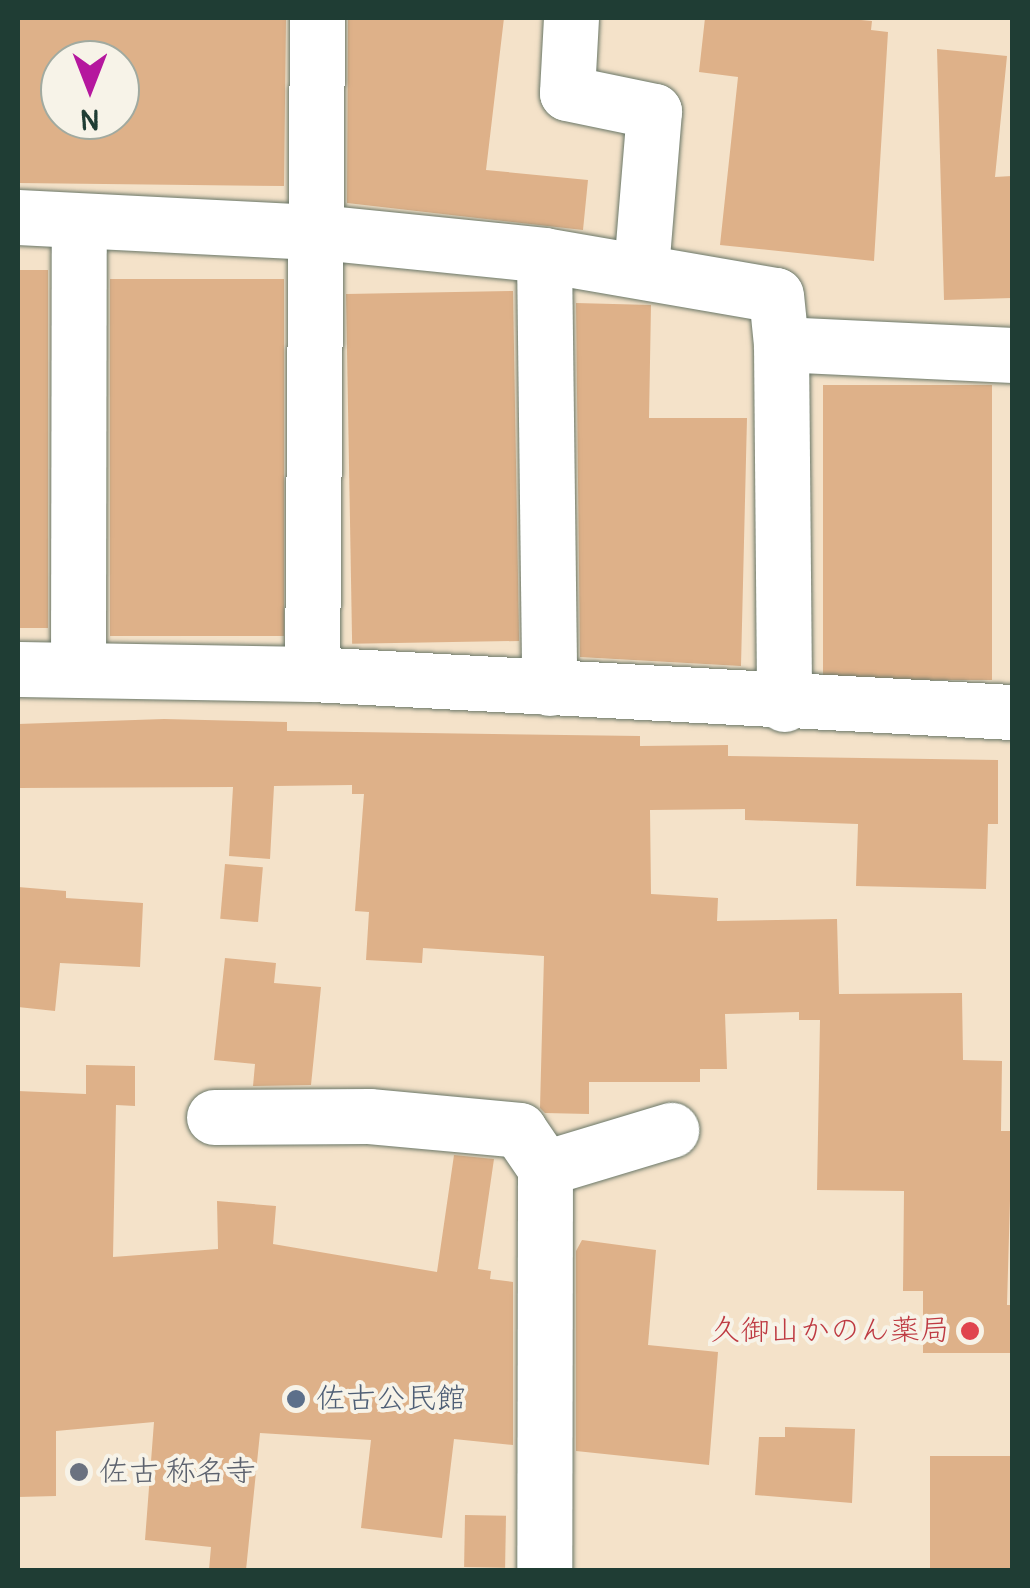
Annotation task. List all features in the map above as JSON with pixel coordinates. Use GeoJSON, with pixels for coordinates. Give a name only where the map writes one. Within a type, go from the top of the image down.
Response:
{"type":"FeatureCollection","features":[{"type":"Feature","properties":{"kind":"street"},"geometry":{"type":"LineString","coordinates":[[312,674],[318,18]]}},
{"type":"Feature","properties":{"kind":"street"},"geometry":{"type":"LineString","coordinates":[[571,18],[568,93],[654,111],[640,269]]}},
{"type":"Feature","properties":{"kind":"street"},"geometry":{"type":"LineString","coordinates":[[18,218],[79,224],[318,232],[544,254],[776,294],[781,344],[784,704]]}},
{"type":"Feature","properties":{"kind":"street"},"geometry":{"type":"LineString","coordinates":[[78,666],[79,224]]}},
{"type":"Feature","properties":{"kind":"street"},"geometry":{"type":"LineString","coordinates":[[544,254],[549,688]]}},
{"type":"Feature","properties":{"kind":"street"},"geometry":{"type":"LineString","coordinates":[[781,344],[1012,355]]}},
{"type":"Feature","properties":{"kind":"street"},"geometry":{"type":"LineString","coordinates":[[18,669],[78,666],[312,674],[784,704],[1012,712]]}},
{"type":"Feature","properties":{"kind":"street"},"geometry":{"type":"LineString","coordinates":[[214,1117],[368,1116],[520,1130],[545,1168],[544,1570]]}},
{"type":"Feature","properties":{"kind":"street"},"geometry":{"type":"LineString","coordinates":[[545,1168],[671,1130]]}},
{"type":"Feature","properties":{"kind":"building"},"geometry":{"type":"Polygon","coordinates":[[[18,18],[286,18],[284,186],[18,183],[18,18]]]}},
{"type":"Feature","properties":{"kind":"building"},"geometry":{"type":"Polygon","coordinates":[[[348,18],[504,18],[486,170],[588,180],[583,230],[347,203],[348,18]]]}},
{"type":"Feature","properties":{"kind":"building"},"geometry":{"type":"Polygon","coordinates":[[[705,18],[839,18],[872,21],[871,30],[888,32],[874,261],[720,245],[738,77],[699,72],[705,18]]]}},
{"type":"Feature","properties":{"kind":"building"},"geometry":{"type":"Polygon","coordinates":[[[937,49],[1007,56],[995,177],[1012,176],[1012,298],[944,300],[937,49]]]}},
{"type":"Feature","properties":{"kind":"building"},"geometry":{"type":"Polygon","coordinates":[[[18,270],[48,270],[48,628],[18,628],[18,270]]]}},
{"type":"Feature","properties":{"kind":"building"},"geometry":{"type":"Polygon","coordinates":[[[110,279],[284,279],[284,636],[110,636],[110,279]]]}},
{"type":"Feature","properties":{"kind":"building"},"geometry":{"type":"Polygon","coordinates":[[[513,291],[519,641],[352,644],[346,294],[513,291]]]}},
{"type":"Feature","properties":{"kind":"building"},"geometry":{"type":"Polygon","coordinates":[[[576,303],[651,305],[649,418],[747,418],[741,666],[580,657],[576,303]]]}},
{"type":"Feature","properties":{"kind":"building"},"geometry":{"type":"Polygon","coordinates":[[[823,385],[992,385],[992,680],[823,680],[823,385]]]}},
{"type":"Feature","properties":{"kind":"building"},"geometry":{"type":"Polygon","coordinates":[[[164,719],[287,722],[287,731],[640,736],[640,746],[728,745],[728,756],[998,760],[998,824],[988,824],[986,889],[856,886],[858,824],[745,820],[745,809],[650,810],[651,894],[718,898],[717,921],[837,919],[839,994],[962,993],[963,1060],[1002,1061],[1001,1131],[1012,1131],[1007,1305],[1012,1305],[1012,1353],[923,1353],[923,1291],[903,1291],[904,1191],[817,1190],[820,1020],[799,1020],[799,1012],[725,1014],[727,1069],[700,1069],[700,1082],[589,1082],[589,1114],[545,1113],[540,1108],[544,956],[423,948],[422,963],[366,960],[369,912],[355,911],[364,794],[352,794],[352,785],[274,786],[270,859],[229,856],[233,787],[18,788],[18,724],[164,719]]]}},
{"type":"Feature","properties":{"kind":"building"},"geometry":{"type":"Polygon","coordinates":[[[225,864],[263,867],[258,922],[220,919],[225,864]]]}},
{"type":"Feature","properties":{"kind":"building"},"geometry":{"type":"Polygon","coordinates":[[[18,887],[66,891],[66,898],[143,903],[140,967],[60,963],[55,1011],[18,1007],[18,887]]]}},
{"type":"Feature","properties":{"kind":"building"},"geometry":{"type":"Polygon","coordinates":[[[225,958],[276,963],[274,983],[321,987],[311,1085],[253,1086],[255,1064],[214,1060],[225,958]]]}},
{"type":"Feature","properties":{"kind":"building"},"geometry":{"type":"Polygon","coordinates":[[[86,1065],[135,1066],[135,1106],[116,1105],[113,1257],[218,1249],[217,1201],[276,1206],[273,1244],[437,1272],[454,1155],[494,1159],[478,1269],[491,1271],[490,1279],[513,1282],[513,1445],[454,1439],[442,1538],[361,1528],[371,1440],[260,1433],[246,1570],[209,1570],[211,1547],[145,1540],[154,1422],[56,1431],[56,1496],[18,1497],[18,1091],[86,1094],[86,1065]]]}},
{"type":"Feature","properties":{"kind":"building"},"geometry":{"type":"Polygon","coordinates":[[[582,1240],[656,1250],[648,1345],[718,1352],[709,1465],[576,1451],[576,1251],[582,1240]]]}},
{"type":"Feature","properties":{"kind":"building"},"geometry":{"type":"Polygon","coordinates":[[[785,1427],[855,1429],[852,1503],[755,1495],[759,1437],[785,1437],[785,1427]]]}},
{"type":"Feature","properties":{"kind":"building"},"geometry":{"type":"Polygon","coordinates":[[[930,1456],[1012,1456],[1012,1570],[930,1570],[930,1456]]]}},
{"type":"Feature","properties":{"kind":"building"},"geometry":{"type":"Polygon","coordinates":[[[465,1515],[506,1516],[505,1568],[464,1567],[465,1515]]]}},
{"type":"Feature","properties":{"kind":"place","name":"久御山かのん薬局"},"geometry":{"type":"Point","coordinates":[970,1331]}},
{"type":"Feature","properties":{"kind":"place","name":"佐古公民館"},"geometry":{"type":"Point","coordinates":[296,1399]}},
{"type":"Feature","properties":{"kind":"place","name":"佐古 称名寺"},"geometry":{"type":"Point","coordinates":[79,1472]}}]}
